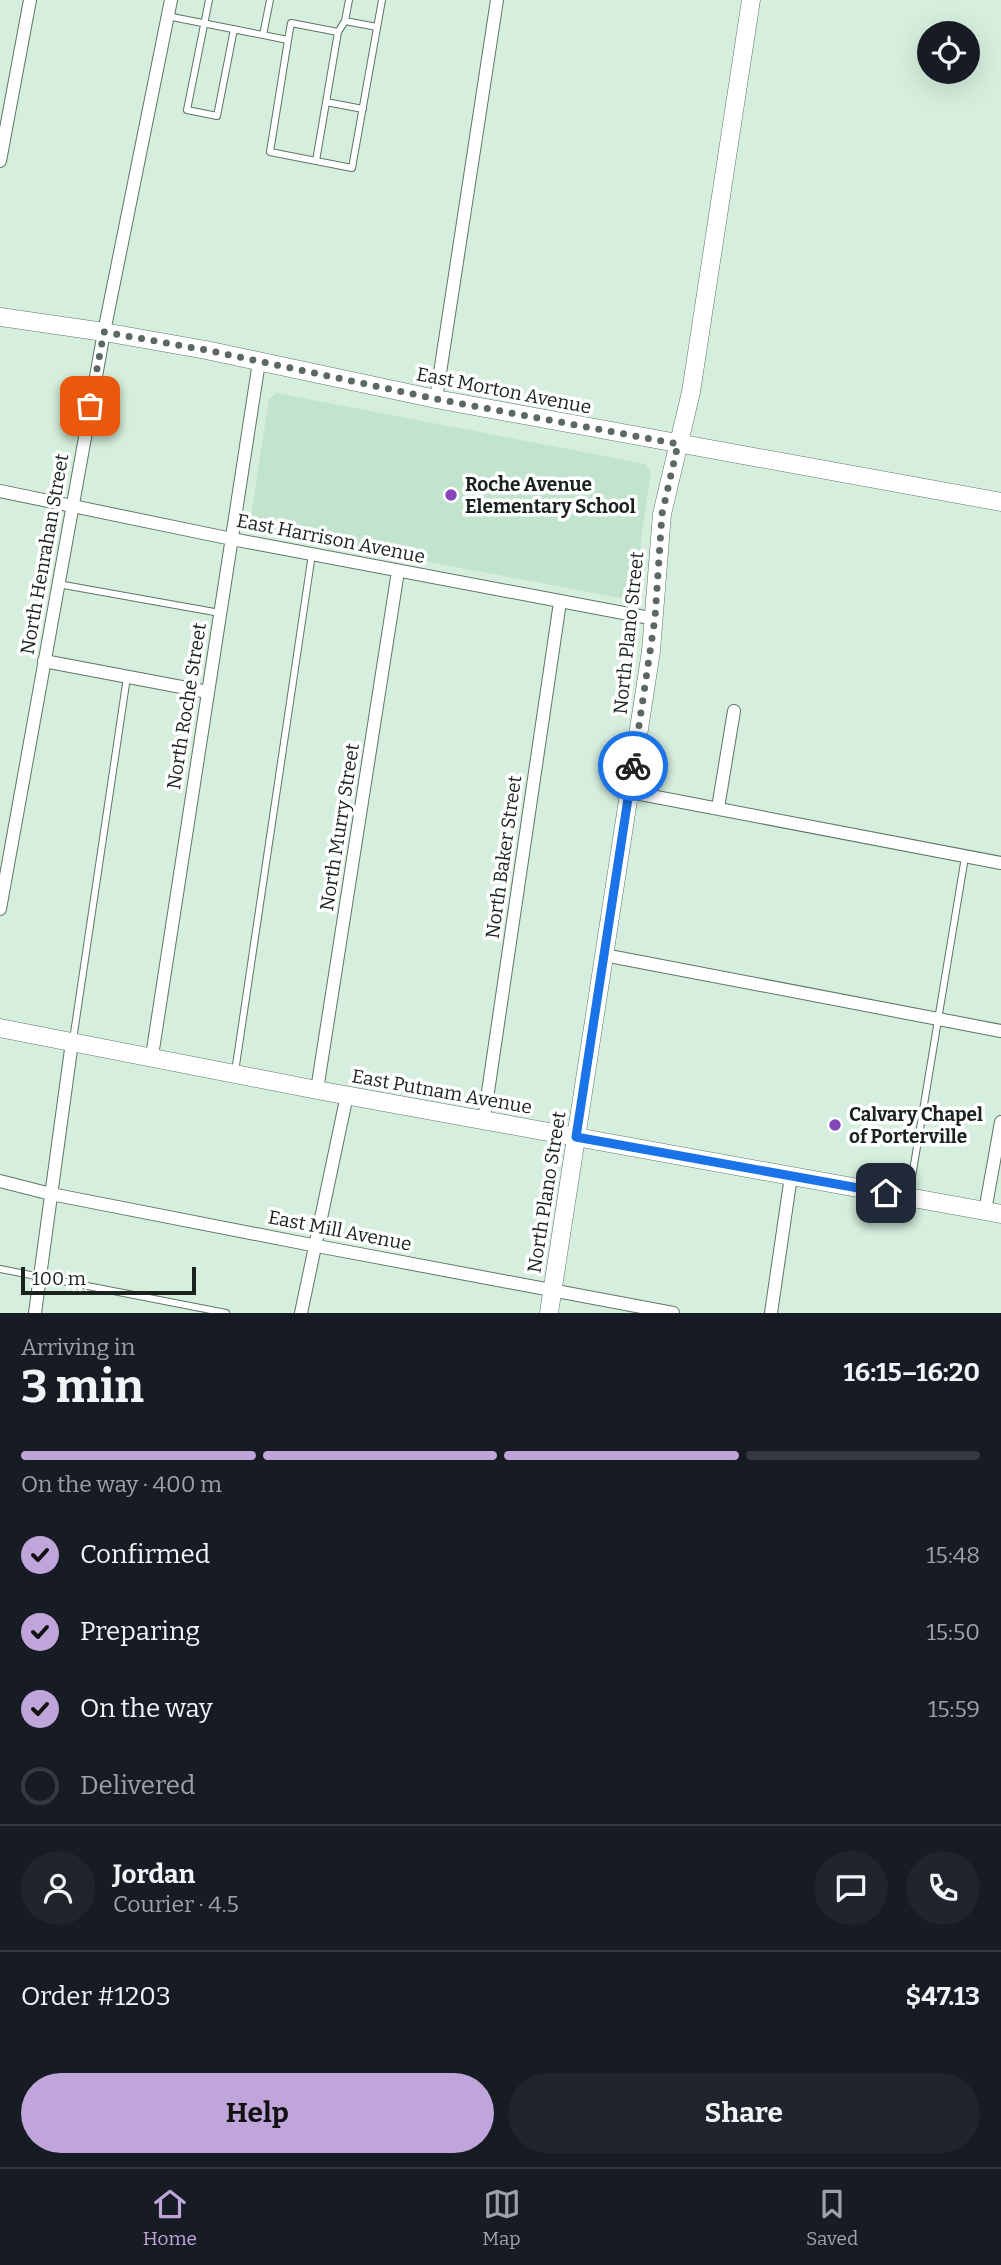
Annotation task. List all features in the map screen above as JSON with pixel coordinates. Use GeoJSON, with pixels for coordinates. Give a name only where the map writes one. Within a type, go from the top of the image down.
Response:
{"type":"FeatureCollection","features":[{"type":"Feature","properties":{"kind":"main road","name":"North Plano Street"},"geometry":{"type":"LineString","coordinates":[[549,1313],[655,618],[662,514],[691,392],[751,0]]}},
{"type":"Feature","properties":{"kind":"main road","name":"East Morton Avenue"},"geometry":{"type":"LineString","coordinates":[[0,317],[104,332],[436,399],[1001,502]]}},
{"type":"Feature","properties":{"kind":"main road","name":"East Putnam Avenue"},"geometry":{"type":"LineString","coordinates":[[0,1028],[317,1090],[993,1212]]}},
{"type":"Feature","properties":{"kind":"street"},"geometry":{"type":"LineString","coordinates":[[0,161],[30,0]]}},
{"type":"Feature","properties":{"kind":"street","name":"North Henrahan Street"},"geometry":{"type":"LineString","coordinates":[[0,909],[104,332],[171,0]]}},
{"type":"Feature","properties":{"kind":"street"},"geometry":{"type":"LineString","coordinates":[[436,399],[497,0]]}},
{"type":"Feature","properties":{"kind":"street","name":"North Roche Street"},"geometry":{"type":"LineString","coordinates":[[152,1056],[259,362]]}},
{"type":"Feature","properties":{"kind":"street","name":"East Harrison Avenue"},"geometry":{"type":"LineString","coordinates":[[0,491],[312,555],[655,618]]}},
{"type":"Feature","properties":{"kind":"street","name":"North Murry Street"},"geometry":{"type":"LineString","coordinates":[[317,1090],[398,571]]}},
{"type":"Feature","properties":{"kind":"street","name":"North Baker Street"},"geometry":{"type":"LineString","coordinates":[[484,1119],[561,602]]}},
{"type":"Feature","properties":{"kind":"street"},"geometry":{"type":"LineString","coordinates":[[44,661],[208,692]]}},
{"type":"Feature","properties":{"kind":"street"},"geometry":{"type":"LineString","coordinates":[[718,808],[734,711]]}},
{"type":"Feature","properties":{"kind":"street"},"geometry":{"type":"LineString","coordinates":[[629,792],[1001,863]]}},
{"type":"Feature","properties":{"kind":"street"},"geometry":{"type":"LineString","coordinates":[[604,955],[1001,1031]]}},
{"type":"Feature","properties":{"kind":"street"},"geometry":{"type":"LineString","coordinates":[[35,1313],[72,1042]]}},
{"type":"Feature","properties":{"kind":"street"},"geometry":{"type":"LineString","coordinates":[[301,1313],[347,1095]]}},
{"type":"Feature","properties":{"kind":"street"},"geometry":{"type":"LineString","coordinates":[[993,1212],[1001,1122]]}},
{"type":"Feature","properties":{"kind":"street"},"geometry":{"type":"LineString","coordinates":[[771,1313],[792,1176]]}},
{"type":"Feature","properties":{"kind":"street","name":"East Mill Avenue"},"geometry":{"type":"LineString","coordinates":[[0,1181],[51,1194],[673,1313]]}},
{"type":"Feature","properties":{"kind":"lane"},"geometry":{"type":"LineString","coordinates":[[209,0],[187,110],[217,116],[234,29]]}},
{"type":"Feature","properties":{"kind":"lane"},"geometry":{"type":"LineString","coordinates":[[263,35],[270,0]]}},
{"type":"Feature","properties":{"kind":"lane"},"geometry":{"type":"LineString","coordinates":[[316,161],[338,32],[345,21],[349,0]]}},
{"type":"Feature","properties":{"kind":"lane"},"geometry":{"type":"LineString","coordinates":[[338,32],[291,23],[270,152],[352,168],[382,0]]}},
{"type":"Feature","properties":{"kind":"lane"},"geometry":{"type":"LineString","coordinates":[[167,16],[288,40]]}},
{"type":"Feature","properties":{"kind":"lane"},"geometry":{"type":"LineString","coordinates":[[345,21],[377,27]]}},
{"type":"Feature","properties":{"kind":"lane"},"geometry":{"type":"LineString","coordinates":[[326,102],[363,109]]}},
{"type":"Feature","properties":{"kind":"lane"},"geometry":{"type":"LineString","coordinates":[[235,1073],[312,555]]}},
{"type":"Feature","properties":{"kind":"lane"},"geometry":{"type":"LineString","coordinates":[[58,584],[220,613]]}},
{"type":"Feature","properties":{"kind":"lane"},"geometry":{"type":"LineString","coordinates":[[72,1042],[127,676]]}},
{"type":"Feature","properties":{"kind":"lane"},"geometry":{"type":"LineString","coordinates":[[909,1197],[965,856]]}},
{"type":"Feature","properties":{"kind":"lane"},"geometry":{"type":"LineString","coordinates":[[0,1269],[226,1313]]}},
{"type":"Feature","properties":{"kind":"shaded area","name":"Roche Avenue Elementary School"},"geometry":{"type":"Polygon","coordinates":[[[277,393],[645,464],[651,473],[642,531],[638,595],[631,600],[249,528],[269,399],[277,393]]]}},
{"type":"Feature","properties":{"kind":"way so far"},"geometry":{"type":"LineString","coordinates":[[90,406],[104,332],[206,350],[363,385],[678,444],[662,514],[655,618],[633,766]]}},
{"type":"Feature","properties":{"kind":"place","name":"Roche Avenue Elementary School"},"geometry":{"type":"Point","coordinates":[451,495]}},
{"type":"Feature","properties":{"kind":"place","name":"Calvary Chapel of Porterville"},"geometry":{"type":"Point","coordinates":[835,1125]}},
{"type":"Feature","properties":{"kind":"route"},"geometry":{"type":"LineString","coordinates":[[633,766],[576,1137],[886,1193]]}}]}
